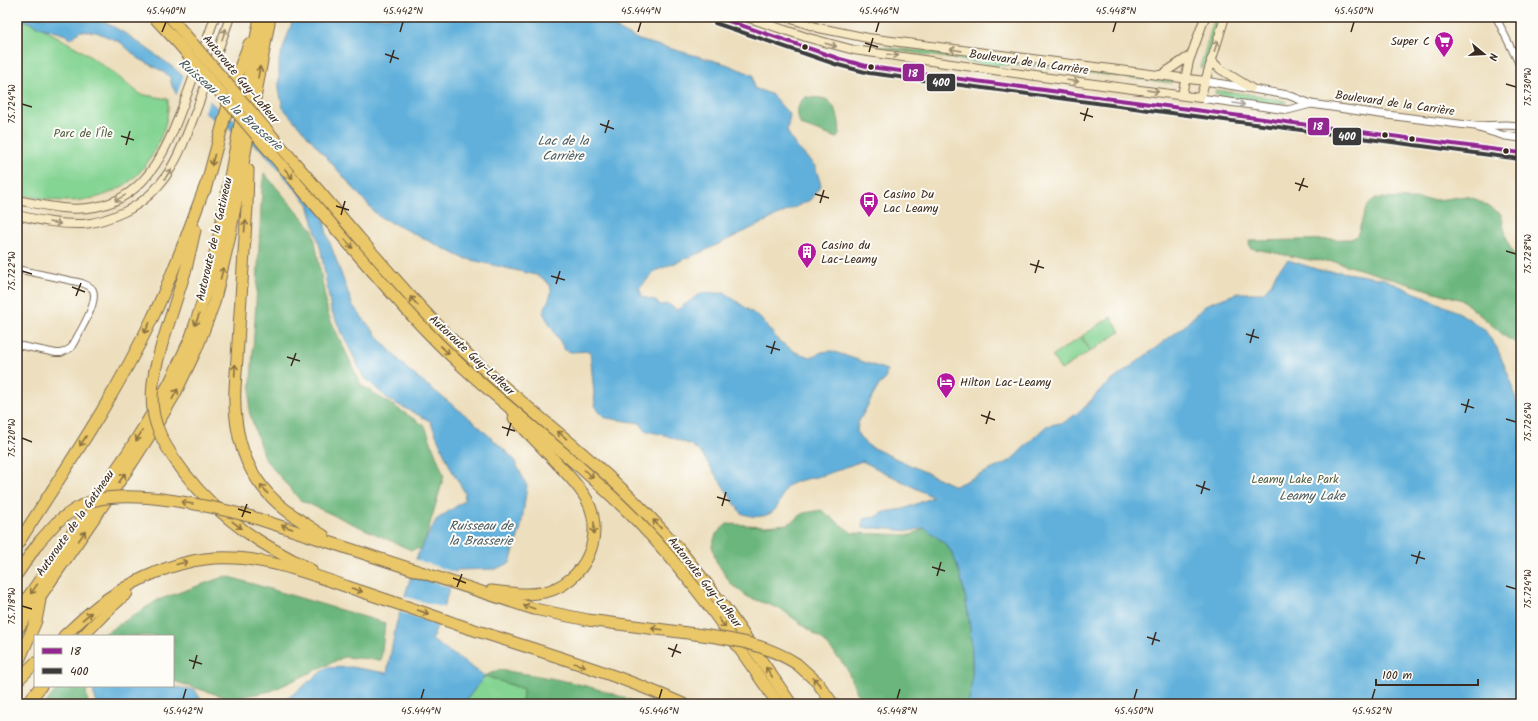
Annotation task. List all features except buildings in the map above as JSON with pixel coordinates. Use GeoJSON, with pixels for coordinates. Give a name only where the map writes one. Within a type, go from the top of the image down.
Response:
{"type":"FeatureCollection","features":[{"type":"Feature","properties":{"kind":"highway","name":"Autoroute Guy-Lafleur"},"geometry":{"type":"LineString","coordinates":[[154,17],[176,40],[406,310],[437,342],[474,376],[585,470],[645,529],[676,563],[704,599],[778,704]]}},
{"type":"Feature","properties":{"kind":"highway","name":"Autoroute Guy-Lafleur"},"geometry":{"type":"LineString","coordinates":[[170,17],[395,279],[440,328],[486,370],[604,472],[656,524],[689,560],[715,593],[791,704]]}},
{"type":"Feature","properties":{"kind":"highway"},"geometry":{"type":"LineString","coordinates":[[259,17],[234,83],[206,184],[186,270],[160,348],[152,394],[153,416],[159,433],[173,456],[201,492],[228,518],[262,542],[325,579]]}},
{"type":"Feature","properties":{"kind":"highway","name":"Autoroute de la Gatineau"},"geometry":{"type":"LineString","coordinates":[[17,630],[132,463],[162,416],[175,394],[197,348],[214,303],[225,262],[241,149],[242,108],[259,17]]}},
{"type":"Feature","properties":{"kind":"highway","name":"Autoroute de la Gatineau"},"geometry":{"type":"LineString","coordinates":[[17,613],[129,451],[159,402],[182,357],[199,316],[241,149],[248,138],[270,17]]}},
{"type":"Feature","properties":{"kind":"highway"},"geometry":{"type":"LineString","coordinates":[[248,138],[247,207],[234,395],[235,416],[241,447],[250,469],[270,496],[286,510],[338,545]]}},
{"type":"Feature","properties":{"kind":"highway"},"geometry":{"type":"LineString","coordinates":[[17,545],[104,406],[140,343],[170,278],[206,184]]}},
{"type":"Feature","properties":{"kind":"highway"},"geometry":{"type":"LineString","coordinates":[[469,589],[531,594],[557,588],[571,579],[583,566],[592,546],[594,529],[594,521],[590,505],[576,483],[474,376]]}},
{"type":"Feature","properties":{"kind":"highway"},"geometry":{"type":"LineString","coordinates":[[17,574],[39,542],[56,523],[68,513],[80,506],[98,500],[113,498],[142,498],[174,501],[218,508],[252,517],[534,609],[574,618],[730,639],[759,646],[780,654],[797,664],[817,682],[833,704]]}},
{"type":"Feature","properties":{"kind":"highway"},"geometry":{"type":"LineString","coordinates":[[65,635],[110,597],[146,577],[182,563],[204,559],[252,559],[269,562],[325,579],[624,680],[683,704]]}},
{"type":"Feature","properties":{"kind":"highway"},"geometry":{"type":"LineString","coordinates":[[84,635],[111,607],[146,577]]}},
{"type":"Feature","properties":{"kind":"highway"},"geometry":{"type":"LineString","coordinates":[[17,665],[36,621],[42,594]]}},
{"type":"Feature","properties":{"kind":"highway"},"geometry":{"type":"LineString","coordinates":[[17,681],[34,664]]}},
{"type":"Feature","properties":{"kind":"highway"},"geometry":{"type":"LineString","coordinates":[[27,704],[40,687]]}},
{"type":"Feature","properties":{"kind":"main road"},"geometry":{"type":"LineString","coordinates":[[17,200],[54,208],[77,209],[97,207],[116,200],[140,183],[153,169],[168,143],[215,17]]}},
{"type":"Feature","properties":{"kind":"main road"},"geometry":{"type":"LineString","coordinates":[[17,215],[54,223],[84,224],[103,221],[129,210],[151,194],[164,179],[184,144],[230,17]]}},
{"type":"Feature","properties":{"kind":"main road","name":"Boulevard de la Carrière"},"geometry":{"type":"LineString","coordinates":[[746,17],[809,38],[854,50],[1200,98]]}},
{"type":"Feature","properties":{"kind":"main road","name":"Boulevard de la Carrière"},"geometry":{"type":"LineString","coordinates":[[786,17],[819,28],[857,36],[1205,81]]}},
{"type":"Feature","properties":{"kind":"main road"},"geometry":{"type":"LineString","coordinates":[[1182,95],[1191,55],[1205,17]]}},
{"type":"Feature","properties":{"kind":"main road"},"geometry":{"type":"LineString","coordinates":[[1200,98],[1225,17]]}},
{"type":"Feature","properties":{"kind":"main road"},"geometry":{"type":"LineString","coordinates":[[1161,75],[1191,55]]}},
{"type":"Feature","properties":{"kind":"main road"},"geometry":{"type":"LineString","coordinates":[[1211,60],[1220,68],[1251,88]]}},
{"type":"Feature","properties":{"kind":"street"},"geometry":{"type":"LineString","coordinates":[[1496,17],[1521,68]]}},
{"type":"Feature","properties":{"kind":"street","name":"Boulevard de la Carrière"},"geometry":{"type":"LineString","coordinates":[[1205,81],[1288,95],[1311,104],[1476,126],[1521,126]]}},
{"type":"Feature","properties":{"kind":"street","name":"Boulevard de la Carrière"},"geometry":{"type":"LineString","coordinates":[[1200,98],[1288,110],[1311,104]]}},
{"type":"Feature","properties":{"kind":"street","name":"Boulevard de la Carrière"},"geometry":{"type":"LineString","coordinates":[[1476,126],[1505,136],[1521,138]]}},
{"type":"Feature","properties":{"kind":"street"},"geometry":{"type":"LineString","coordinates":[[17,269],[82,283],[89,286],[93,290],[94,296],[92,307],[71,348],[66,352],[56,353],[17,345]]}},
{"type":"Feature","properties":{"kind":"green space","name":"Parc de l'Île"},"geometry":{"type":"Polygon","coordinates":[[[17,17],[42,28],[79,49],[111,71],[140,94],[168,99],[167,118],[157,146],[148,162],[137,175],[124,185],[110,193],[79,201],[44,199],[17,193],[17,17]]]}},
{"type":"Feature","properties":{"kind":"green space"},"geometry":{"type":"Polygon","coordinates":[[[1215,17],[1220,17],[1206,62],[1202,69],[1200,68],[1215,17]]]}},
{"type":"Feature","properties":{"kind":"green space"},"geometry":{"type":"Polygon","coordinates":[[[867,45],[929,51],[1172,81],[1172,83],[1035,66],[988,65],[867,45]]]}},
{"type":"Feature","properties":{"kind":"green space"},"geometry":{"type":"Polygon","coordinates":[[[1216,90],[1261,96],[1286,101],[1286,103],[1268,104],[1241,100],[1215,93],[1216,90]]]}},
{"type":"Feature","properties":{"kind":"green space"},"geometry":{"type":"Polygon","coordinates":[[[806,97],[821,98],[829,101],[838,117],[840,129],[837,138],[801,125],[798,118],[798,110],[800,102],[806,97]]]}},
{"type":"Feature","properties":{"kind":"green space"},"geometry":{"type":"Polygon","coordinates":[[[264,173],[313,230],[328,314],[361,385],[425,426],[444,476],[423,548],[411,550],[300,500],[264,458],[249,411],[264,173]]]}},
{"type":"Feature","properties":{"kind":"green space"},"geometry":{"type":"Polygon","coordinates":[[[1466,196],[1478,200],[1501,214],[1505,233],[1510,246],[1516,257],[1521,262],[1521,345],[1507,338],[1462,300],[1336,262],[1310,260],[1250,248],[1249,241],[1351,239],[1357,236],[1366,208],[1375,198],[1438,200],[1466,196]]]}},
{"type":"Feature","properties":{"kind":"green space"},"geometry":{"type":"Polygon","coordinates":[[[1111,317],[1120,332],[1091,351],[1082,336],[1111,317]]]}},
{"type":"Feature","properties":{"kind":"green space"},"geometry":{"type":"Polygon","coordinates":[[[1081,337],[1090,351],[1061,370],[1052,356],[1081,337]]]}},
{"type":"Feature","properties":{"kind":"green space"},"geometry":{"type":"Polygon","coordinates":[[[821,510],[852,533],[911,535],[925,528],[947,546],[954,558],[966,599],[972,648],[971,691],[967,704],[862,704],[846,667],[823,640],[781,609],[748,597],[731,584],[716,561],[712,546],[716,534],[727,524],[765,526],[788,524],[804,513],[821,510]]]}},
{"type":"Feature","properties":{"kind":"green space"},"geometry":{"type":"Polygon","coordinates":[[[226,576],[385,623],[381,660],[344,657],[271,691],[231,699],[174,681],[174,635],[103,635],[158,600],[226,576]]]}},
{"type":"Feature","properties":{"kind":"green space"},"geometry":{"type":"Polygon","coordinates":[[[498,670],[534,675],[588,686],[640,704],[522,704],[523,689],[485,676],[498,670]]]}},
{"type":"Feature","properties":{"kind":"green space"},"geometry":{"type":"Polygon","coordinates":[[[485,676],[524,689],[522,704],[463,704],[485,676]]]}},
{"type":"Feature","properties":{"kind":"green space"},"geometry":{"type":"Polygon","coordinates":[[[58,687],[90,687],[86,691],[88,704],[45,704],[58,687]]]}},
{"type":"Feature","properties":{"kind":"water","name":"Ruisseau de la Brasserie"},"geometry":{"type":"Polygon","coordinates":[[[17,17],[73,17],[87,21],[105,22],[128,35],[174,68],[218,109],[272,145],[321,205],[327,235],[353,306],[383,343],[408,370],[473,421],[513,458],[527,486],[521,527],[510,563],[496,569],[456,570],[432,640],[485,676],[463,704],[273,704],[292,695],[326,668],[351,667],[387,673],[396,625],[417,556],[436,520],[464,501],[465,493],[451,469],[430,421],[389,400],[363,376],[331,310],[321,251],[308,204],[262,150],[177,95],[172,86],[170,77],[138,58],[120,42],[96,32],[80,31],[71,39],[66,35],[42,28],[17,17]]]}},
{"type":"Feature","properties":{"kind":"water"},"geometry":{"type":"Polygon","coordinates":[[[294,17],[590,17],[639,40],[726,64],[753,75],[754,88],[771,94],[790,115],[787,131],[795,145],[815,166],[821,185],[810,200],[702,252],[655,271],[639,289],[643,297],[654,300],[661,305],[668,304],[677,310],[701,293],[725,293],[760,318],[779,341],[797,353],[811,357],[822,352],[832,351],[887,370],[885,380],[879,385],[858,423],[857,431],[860,438],[869,446],[955,486],[1010,461],[1046,426],[1065,422],[1083,409],[1101,389],[1182,328],[1207,304],[1238,293],[1263,293],[1271,284],[1277,271],[1288,260],[1322,271],[1340,272],[1384,279],[1460,313],[1484,329],[1497,348],[1513,386],[1521,423],[1521,704],[967,704],[971,691],[972,648],[966,599],[954,558],[947,546],[925,528],[909,531],[863,528],[863,519],[876,517],[885,512],[904,509],[933,497],[862,461],[824,475],[795,482],[785,489],[779,504],[774,511],[770,514],[750,516],[741,513],[701,453],[691,445],[665,435],[646,431],[640,423],[606,418],[599,412],[595,405],[590,351],[571,352],[565,350],[543,313],[551,291],[551,287],[548,283],[536,275],[463,258],[378,216],[283,108],[279,90],[279,60],[294,17]]]}},
{"type":"Feature","properties":{"kind":"water"},"geometry":{"type":"Polygon","coordinates":[[[97,687],[174,687],[195,690],[204,704],[97,704],[93,691],[97,687]]]}},
{"type":"Feature","properties":{"kind":"pier"},"geometry":{"type":"Polygon","coordinates":[[[184,75],[210,99],[203,115],[176,97],[184,75]]]}},
{"type":"Feature","properties":{"kind":"pier"},"geometry":{"type":"Polygon","coordinates":[[[414,559],[457,573],[451,588],[410,574],[414,559]]]}},
{"type":"Feature","properties":{"kind":"pier"},"geometry":{"type":"Polygon","coordinates":[[[403,596],[445,608],[439,625],[398,611],[403,596]]]}},
{"type":"Feature","properties":{"kind":"transit line","name":"18"},"geometry":{"type":"LineString","coordinates":[[717,17],[840,59],[870,67],[1521,153]]}},
{"type":"Feature","properties":{"kind":"transit line","name":"400"},"geometry":{"type":"LineString","coordinates":[[715,23],[838,65],[869,73],[1520,159]]}},
{"type":"Feature","properties":{"kind":"place","name":"Super C"},"geometry":{"type":"Point","coordinates":[1444,58]}},
{"type":"Feature","properties":{"kind":"place","name":"Casino Du Lac Leamy"},"geometry":{"type":"Point","coordinates":[869,218]}},
{"type":"Feature","properties":{"kind":"place","name":"Casino du Lac-Leamy"},"geometry":{"type":"Point","coordinates":[807,269]}},
{"type":"Feature","properties":{"kind":"place","name":"Hilton Lac-Leamy"},"geometry":{"type":"Point","coordinates":[946,399]}},
{"type":"Feature","properties":{"kind":"water label","name":"Lac de la Carrière"},"geometry":{"type":"Point","coordinates":[563,148]}},
{"type":"Feature","properties":{"kind":"water label","name":"Leamy Lake"},"geometry":{"type":"Point","coordinates":[1312,495]}},
{"type":"Feature","properties":{"kind":"park label","name":"Leamy Lake Park"},"geometry":{"type":"Point","coordinates":[1295,479]}}]}
